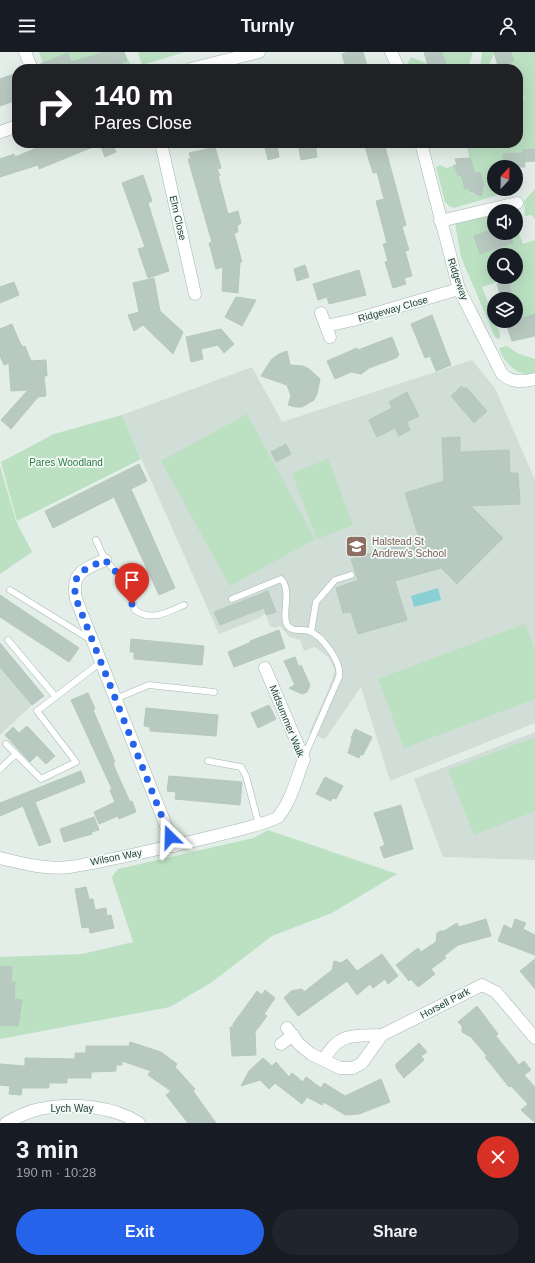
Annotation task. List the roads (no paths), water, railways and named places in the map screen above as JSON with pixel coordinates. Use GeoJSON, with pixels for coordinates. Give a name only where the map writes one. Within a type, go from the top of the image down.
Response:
{"type":"FeatureCollection","features":[{"type":"Feature","properties":{"kind":"street"},"geometry":{"type":"LineString","coordinates":[[25,52],[30,64]]}},
{"type":"Feature","properties":{"kind":"street"},"geometry":{"type":"LineString","coordinates":[[210,64],[259,52]]}},
{"type":"Feature","properties":{"kind":"street"},"geometry":{"type":"LineString","coordinates":[[391,52],[397,64]]}},
{"type":"Feature","properties":{"kind":"street"},"geometry":{"type":"LineString","coordinates":[[0,132],[12,128]]}},
{"type":"Feature","properties":{"kind":"street","name":"Elm Close"},"geometry":{"type":"LineString","coordinates":[[162,148],[195,294]]}},
{"type":"Feature","properties":{"kind":"street","name":"Ridgeway"},"geometry":{"type":"LineString","coordinates":[[422,148],[440,221],[460,289],[502,374],[514,381],[524,382],[535,379]]}},
{"type":"Feature","properties":{"kind":"street"},"geometry":{"type":"LineString","coordinates":[[440,221],[517,203]]}},
{"type":"Feature","properties":{"kind":"street","name":"Ridgeway Close"},"geometry":{"type":"LineString","coordinates":[[321,313],[328,331],[353,320],[460,289]]}},
{"type":"Feature","properties":{"kind":"street"},"geometry":{"type":"LineString","coordinates":[[105,560],[84,570],[76,578],[73,586],[76,599],[174,846]]}},
{"type":"Feature","properties":{"kind":"street","name":"Midsummer Walk"},"geometry":{"type":"LineString","coordinates":[[265,668],[304,759],[287,803],[278,818]]}},
{"type":"Feature","properties":{"kind":"street","name":"Wilson Way"},"geometry":{"type":"LineString","coordinates":[[0,858],[40,866],[69,867],[174,846],[259,825],[278,818]]}},
{"type":"Feature","properties":{"kind":"street","name":"Horsell Park"},"geometry":{"type":"LineString","coordinates":[[324,1060],[329,1050],[336,1042],[346,1037],[382,1035],[482,985],[496,992],[535,1038]]}},
{"type":"Feature","properties":{"kind":"street","name":"Horsell Park"},"geometry":{"type":"LineString","coordinates":[[281,1044],[290,1032],[304,1049],[340,1068],[353,1068],[362,1062],[382,1035]]}},
{"type":"Feature","properties":{"kind":"street","name":"Lych Way"},"geometry":{"type":"LineString","coordinates":[[6,1123],[41,1108],[75,1106],[106,1110],[128,1117],[138,1123]]}},
{"type":"Feature","properties":{"kind":"lane"},"geometry":{"type":"LineString","coordinates":[[96,540],[105,560],[127,584],[135,610],[141,614],[159,616],[184,605]]}},
{"type":"Feature","properties":{"kind":"lane"},"geometry":{"type":"LineString","coordinates":[[311,632],[316,602],[335,580],[351,575]]}},
{"type":"Feature","properties":{"kind":"lane"},"geometry":{"type":"LineString","coordinates":[[232,599],[281,579],[284,584],[286,597],[286,622],[288,626],[294,630],[311,632],[325,644],[335,658],[340,671],[304,759]]}},
{"type":"Feature","properties":{"kind":"lane"},"geometry":{"type":"LineString","coordinates":[[10,590],[92,641]]}},
{"type":"Feature","properties":{"kind":"lane"},"geometry":{"type":"LineString","coordinates":[[8,640],[54,696]]}},
{"type":"Feature","properties":{"kind":"lane"},"geometry":{"type":"LineString","coordinates":[[6,744],[41,779],[76,762],[37,711],[54,696],[101,662]]}},
{"type":"Feature","properties":{"kind":"lane"},"geometry":{"type":"LineString","coordinates":[[115,699],[149,685],[214,692]]}},
{"type":"Feature","properties":{"kind":"lane"},"geometry":{"type":"LineString","coordinates":[[0,770],[16,754]]}},
{"type":"Feature","properties":{"kind":"lane"},"geometry":{"type":"LineString","coordinates":[[208,761],[241,768],[246,776],[259,825]]}},
{"type":"Feature","properties":{"kind":"water"},"geometry":{"type":"Polygon","coordinates":[[[438,588],[441,600],[414,607],[411,596],[438,588]]]}},
{"type":"Feature","properties":{"kind":"place","name":"Halstead St Andrew's School"},"geometry":{"type":"Point","coordinates":[357,547]}},
{"type":"Feature","properties":{"kind":"park label","name":"Pares Woodland"},"geometry":{"type":"Point","coordinates":[66,462]}}]}
